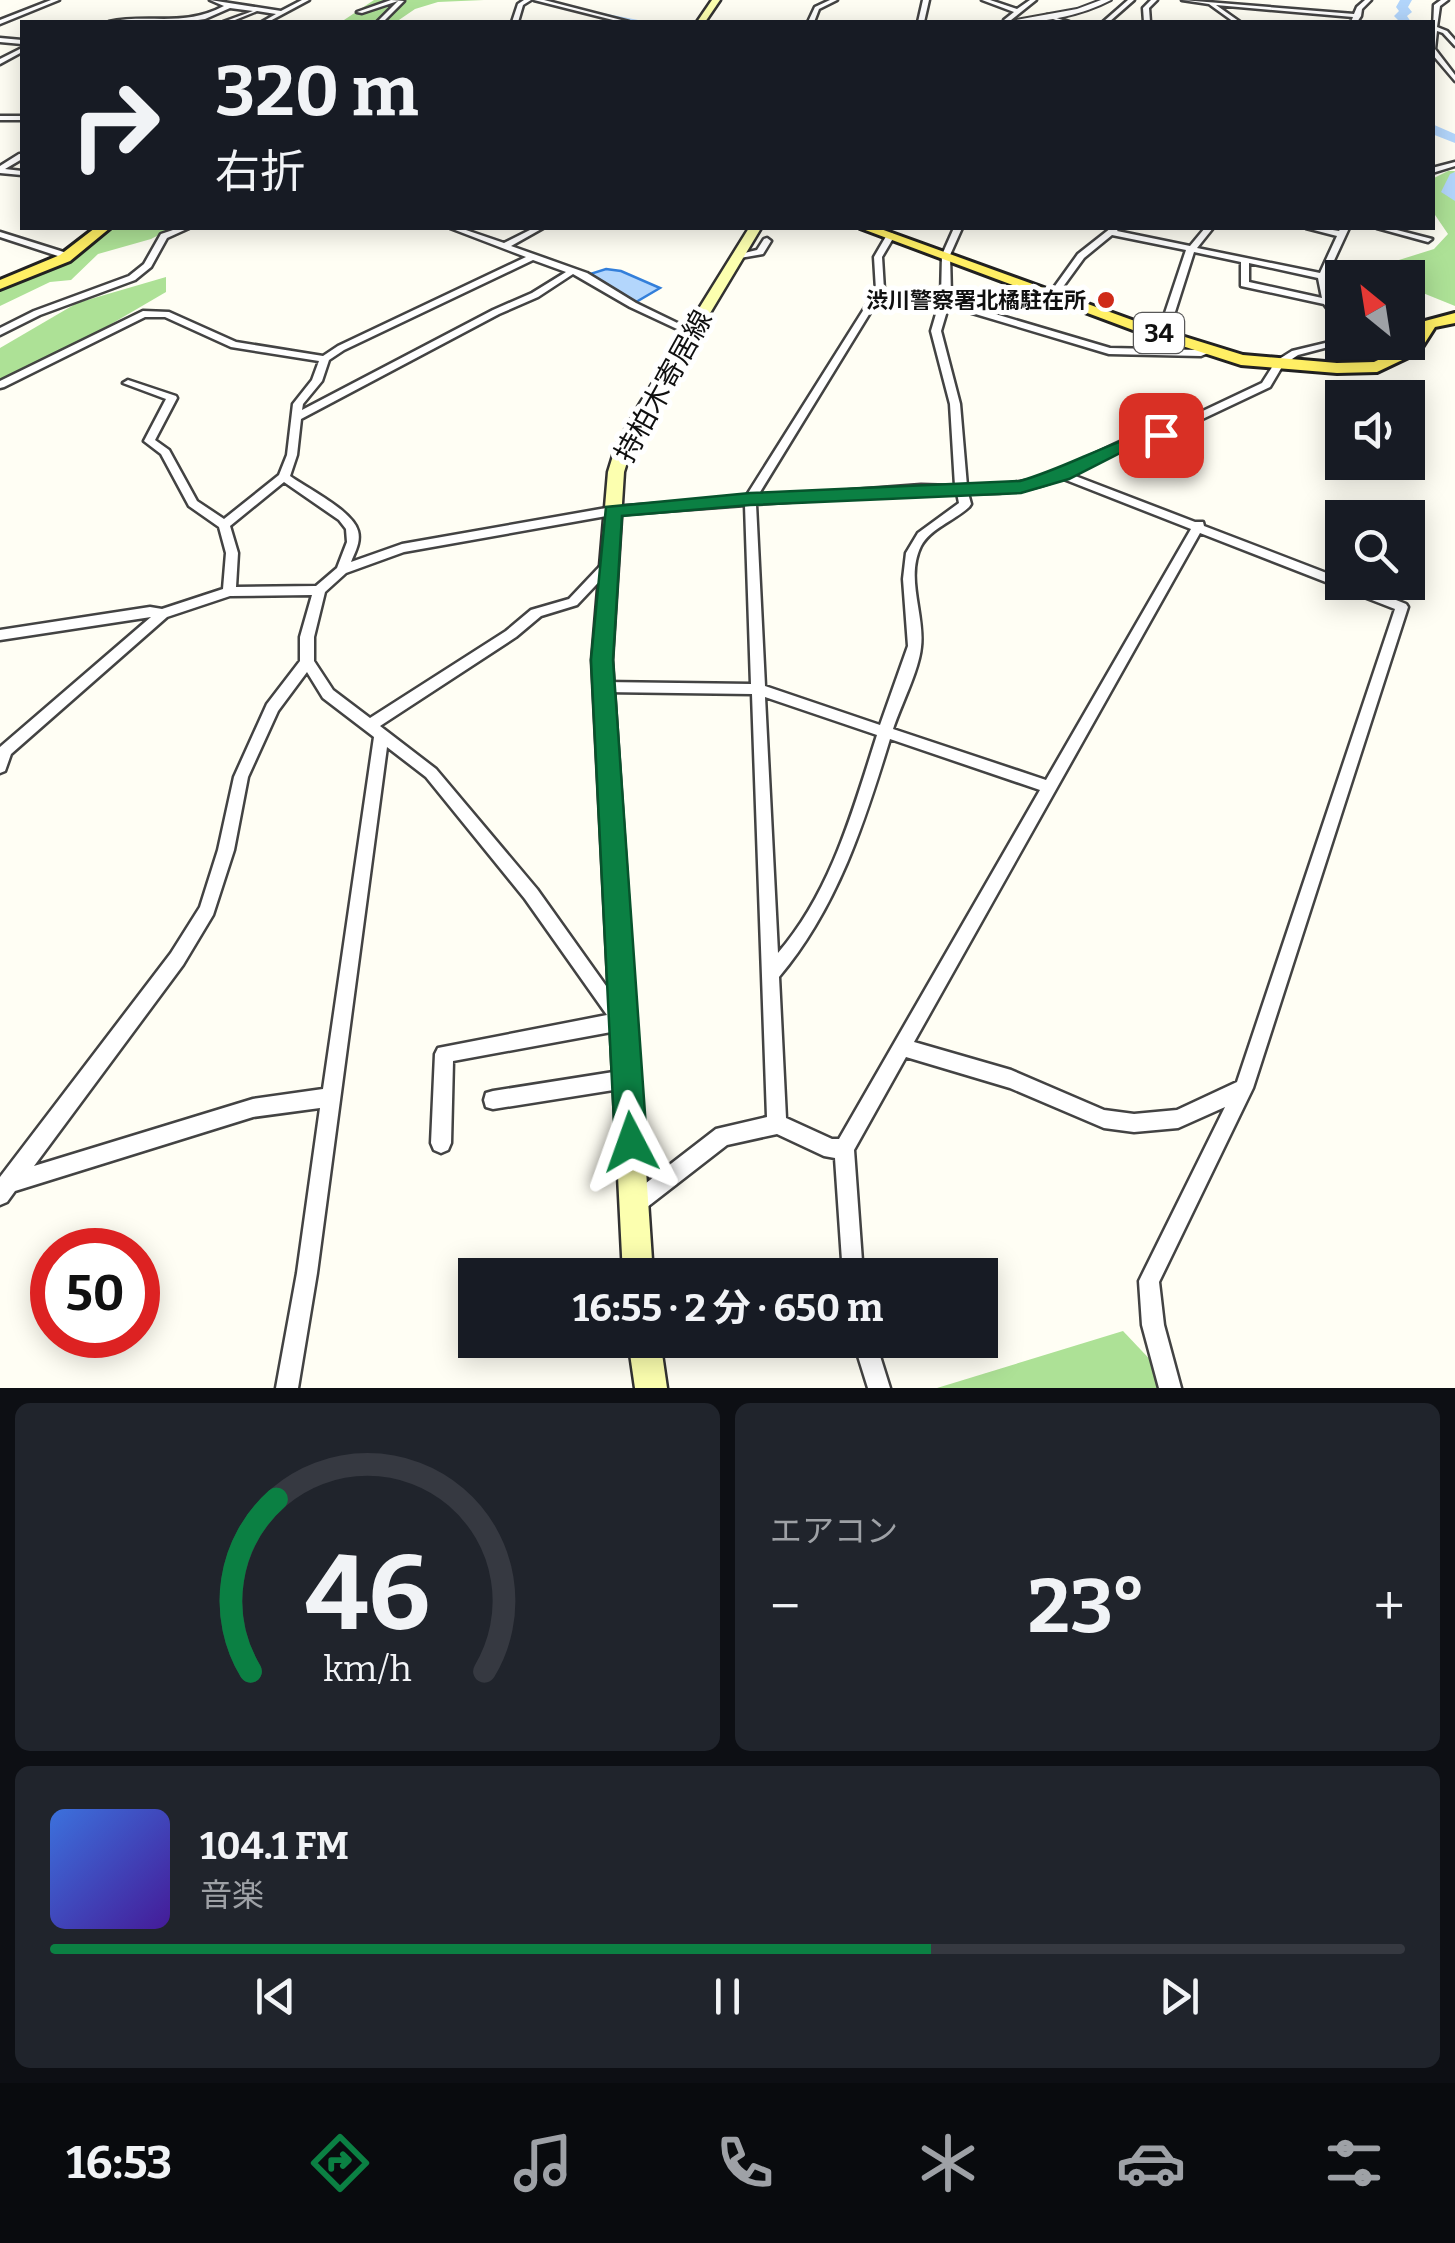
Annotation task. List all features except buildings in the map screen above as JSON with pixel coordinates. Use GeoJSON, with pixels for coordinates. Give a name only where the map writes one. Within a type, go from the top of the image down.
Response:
{"type":"FeatureCollection","features":[{"type":"Feature","properties":{"kind":"main road"},"geometry":{"type":"LineString","coordinates":[[0,284],[67,256],[100,230]]}},
{"type":"Feature","properties":{"kind":"main road","name":"持柏木寄居線"},"geometry":{"type":"LineString","coordinates":[[637,1258],[604,687],[616,472],[624,446],[754,230]]}},
{"type":"Feature","properties":{"kind":"main road","name":"34"},"geometry":{"type":"LineString","coordinates":[[874,230],[1241,360],[1337,368],[1377,367],[1400,359],[1413,349],[1430,324],[1450,319]]}},
{"type":"Feature","properties":{"kind":"main road"},"geometry":{"type":"LineString","coordinates":[[647,1358],[651,1388]]}},
{"type":"Feature","properties":{"kind":"street"},"geometry":{"type":"LineString","coordinates":[[0,22],[56,0]]}},
{"type":"Feature","properties":{"kind":"street"},"geometry":{"type":"LineString","coordinates":[[213,0],[282,13]]}},
{"type":"Feature","properties":{"kind":"street"},"geometry":{"type":"LineString","coordinates":[[269,20],[306,0]]}},
{"type":"Feature","properties":{"kind":"street"},"geometry":{"type":"LineString","coordinates":[[351,20],[368,0]]}},
{"type":"Feature","properties":{"kind":"street"},"geometry":{"type":"LineString","coordinates":[[360,12],[399,0]]}},
{"type":"Feature","properties":{"kind":"street"},"geometry":{"type":"LineString","coordinates":[[382,20],[399,0]]}},
{"type":"Feature","properties":{"kind":"street"},"geometry":{"type":"LineString","coordinates":[[537,0],[618,20]]}},
{"type":"Feature","properties":{"kind":"street"},"geometry":{"type":"LineString","coordinates":[[812,20],[817,8],[834,0]]}},
{"type":"Feature","properties":{"kind":"street"},"geometry":{"type":"LineString","coordinates":[[985,0],[1016,11]]}},
{"type":"Feature","properties":{"kind":"street"},"geometry":{"type":"LineString","coordinates":[[1008,20],[1033,0]]}},
{"type":"Feature","properties":{"kind":"street"},"geometry":{"type":"LineString","coordinates":[[1024,20],[1084,10],[1108,0]]}},
{"type":"Feature","properties":{"kind":"street"},"geometry":{"type":"LineString","coordinates":[[1108,20],[1131,0]]}},
{"type":"Feature","properties":{"kind":"street"},"geometry":{"type":"LineString","coordinates":[[1184,0],[1356,19],[1361,4],[1368,0]]}},
{"type":"Feature","properties":{"kind":"street"},"geometry":{"type":"LineString","coordinates":[[1445,0],[1437,5],[1435,28],[1455,44]]}},
{"type":"Feature","properties":{"kind":"street"},"geometry":{"type":"LineString","coordinates":[[1212,2],[1234,20]]}},
{"type":"Feature","properties":{"kind":"street"},"geometry":{"type":"LineString","coordinates":[[184,20],[218,13],[229,6]]}},
{"type":"Feature","properties":{"kind":"street"},"geometry":{"type":"LineString","coordinates":[[0,10],[34,9]]}},
{"type":"Feature","properties":{"kind":"street"},"geometry":{"type":"LineString","coordinates":[[232,20],[261,10]]}},
{"type":"Feature","properties":{"kind":"street"},"geometry":{"type":"LineString","coordinates":[[1036,20],[1051,16],[1061,20]]}},
{"type":"Feature","properties":{"kind":"street"},"geometry":{"type":"LineString","coordinates":[[1435,53],[1455,79]]}},
{"type":"Feature","properties":{"kind":"street"},"geometry":{"type":"LineString","coordinates":[[0,332],[132,278],[148,265],[164,236],[180,230]]}},
{"type":"Feature","properties":{"kind":"street"},"geometry":{"type":"LineString","coordinates":[[460,230],[584,275],[632,305],[693,332]]}},
{"type":"Feature","properties":{"kind":"street"},"geometry":{"type":"LineString","coordinates":[[507,245],[536,230]]}},
{"type":"Feature","properties":{"kind":"street"},"geometry":{"type":"LineString","coordinates":[[772,974],[807,932],[852,828],[886,735],[915,648],[910,559],[918,539],[955,516],[965,504],[960,488],[955,404],[936,331],[946,297],[946,255],[957,230]]}},
{"type":"Feature","properties":{"kind":"street"},"geometry":{"type":"LineString","coordinates":[[1054,293],[1081,256],[1113,230],[1322,276]]}},
{"type":"Feature","properties":{"kind":"street"},"geometry":{"type":"LineString","coordinates":[[1163,334],[1192,249],[1207,230]]}},
{"type":"Feature","properties":{"kind":"street"},"geometry":{"type":"LineString","coordinates":[[1390,230],[1428,239]]}},
{"type":"Feature","properties":{"kind":"street"},"geometry":{"type":"LineString","coordinates":[[1325,289],[1322,276],[1343,231]]}},
{"type":"Feature","properties":{"kind":"street"},"geometry":{"type":"LineString","coordinates":[[0,234],[67,256]]}},
{"type":"Feature","properties":{"kind":"street"},"geometry":{"type":"LineString","coordinates":[[777,1124],[750,499],[880,290],[878,258],[892,235]]}},
{"type":"Feature","properties":{"kind":"street"},"geometry":{"type":"LineString","coordinates":[[740,255],[753,256],[767,242]]}},
{"type":"Feature","properties":{"kind":"street"},"geometry":{"type":"LineString","coordinates":[[0,385],[143,314],[166,314],[234,345],[325,360],[447,295],[533,257]]}},
{"type":"Feature","properties":{"kind":"street"},"geometry":{"type":"LineString","coordinates":[[1245,260],[1244,284],[1325,301]]}},
{"type":"Feature","properties":{"kind":"street"},"geometry":{"type":"LineString","coordinates":[[296,418],[535,295],[571,272]]}},
{"type":"Feature","properties":{"kind":"street"},"geometry":{"type":"LineString","coordinates":[[946,297],[955,305],[1109,352],[1210,350]]}},
{"type":"Feature","properties":{"kind":"street"},"geometry":{"type":"LineString","coordinates":[[441,1143],[444,1054],[622,1020],[531,894],[431,773],[328,694],[308,662],[307,637],[320,590],[342,570],[402,548],[612,511],[750,499],[1008,488],[1062,475],[1111,449],[1161,435],[1266,384],[1279,363],[1295,354],[1325,346]]}},
{"type":"Feature","properties":{"kind":"street"},"geometry":{"type":"LineString","coordinates":[[224,525],[284,478],[292,456],[298,404],[317,381],[325,360]]}},
{"type":"Feature","properties":{"kind":"street"},"geometry":{"type":"LineString","coordinates":[[128,384],[172,398],[149,441],[165,452],[193,503],[224,525],[232,553],[229,592]]}},
{"type":"Feature","properties":{"kind":"street"},"geometry":{"type":"LineString","coordinates":[[1062,475],[1402,607],[1244,1088],[1149,1281],[1153,1325],[1170,1388]]}},
{"type":"Feature","properties":{"kind":"street"},"geometry":{"type":"LineString","coordinates":[[284,478],[343,516],[352,528],[353,542],[342,570]]}},
{"type":"Feature","properties":{"kind":"street"},"geometry":{"type":"LineString","coordinates":[[852,1258],[844,1148],[1199,525]]}},
{"type":"Feature","properties":{"kind":"street"},"geometry":{"type":"LineString","coordinates":[[287,1388],[332,1097],[375,730],[536,613],[573,602],[608,566]]}},
{"type":"Feature","properties":{"kind":"street"},"geometry":{"type":"LineString","coordinates":[[0,767],[5,751],[162,614],[229,592],[320,590]]}},
{"type":"Feature","properties":{"kind":"street"},"geometry":{"type":"LineString","coordinates":[[0,635],[150,612],[162,614]]}},
{"type":"Feature","properties":{"kind":"street"},"geometry":{"type":"LineString","coordinates":[[2,1188],[176,959],[207,910],[226,850],[241,777],[272,708],[308,662]]}},
{"type":"Feature","properties":{"kind":"street"},"geometry":{"type":"LineString","coordinates":[[604,687],[758,690],[1048,787]]}},
{"type":"Feature","properties":{"kind":"street"},"geometry":{"type":"LineString","coordinates":[[901,1047],[1011,1079],[1104,1119],[1134,1123],[1178,1120],[1244,1088]]}},
{"type":"Feature","properties":{"kind":"street"},"geometry":{"type":"LineString","coordinates":[[493,1100],[626,1080]]}},
{"type":"Feature","properties":{"kind":"street"},"geometry":{"type":"LineString","coordinates":[[2,1188],[254,1108],[332,1097]]}},
{"type":"Feature","properties":{"kind":"street"},"geometry":{"type":"LineString","coordinates":[[635,1204],[723,1136],[777,1124],[832,1149],[844,1148]]}},
{"type":"Feature","properties":{"kind":"street"},"geometry":{"type":"LineString","coordinates":[[870,1358],[879,1388]]}},
{"type":"Feature","properties":{"kind":"green space"},"geometry":{"type":"Polygon","coordinates":[[[374,0],[484,0],[438,2],[415,9],[399,20],[344,20],[374,0]]]}},
{"type":"Feature","properties":{"kind":"green space"},"geometry":{"type":"Polygon","coordinates":[[[1455,171],[1447,192],[1455,197],[1455,306],[1425,294],[1425,260],[1399,260],[1434,249],[1448,234],[1435,215],[1435,178],[1455,171]]]}},
{"type":"Feature","properties":{"kind":"green space"},"geometry":{"type":"Polygon","coordinates":[[[109,230],[168,230],[98,254],[71,280],[50,282],[0,306],[0,289],[70,261],[109,230]]]}},
{"type":"Feature","properties":{"kind":"green space"},"geometry":{"type":"Polygon","coordinates":[[[166,277],[166,292],[0,389],[0,348],[77,303],[166,277]]]}},
{"type":"Feature","properties":{"kind":"green space"},"geometry":{"type":"Polygon","coordinates":[[[1123,1331],[1177,1388],[937,1388],[1123,1331]]]}},
{"type":"Feature","properties":{"kind":"water"},"geometry":{"type":"Polygon","coordinates":[[[606,269],[621,271],[660,288],[636,302],[590,274],[606,269]]]}},
{"type":"Feature","properties":{"kind":"waterway"},"geometry":{"type":"LineString","coordinates":[[528,0],[558,6]]}},
{"type":"Feature","properties":{"kind":"waterway"},"geometry":{"type":"LineString","coordinates":[[1404,20],[1400,16],[1406,12],[1402,7],[1406,0]]}},
{"type":"Feature","properties":{"kind":"waterway"},"geometry":{"type":"LineString","coordinates":[[587,12],[628,20]]}},
{"type":"Feature","properties":{"kind":"waterway"},"geometry":{"type":"LineString","coordinates":[[1435,129],[1455,139]]}},
{"type":"Feature","properties":{"kind":"waterway"},"geometry":{"type":"LineString","coordinates":[[1455,177],[1449,192],[1455,196]]}},
{"type":"Feature","properties":{"kind":"place","name":"渋川警察署北橘駐在所"},"geometry":{"type":"Point","coordinates":[1106,300]}},
{"type":"Feature","properties":{"kind":"route"},"geometry":{"type":"LineString","coordinates":[[631,1142],[602,660],[612,511],[750,499],[1021,487],[1062,475],[1128,442],[1161,435]]}}]}
